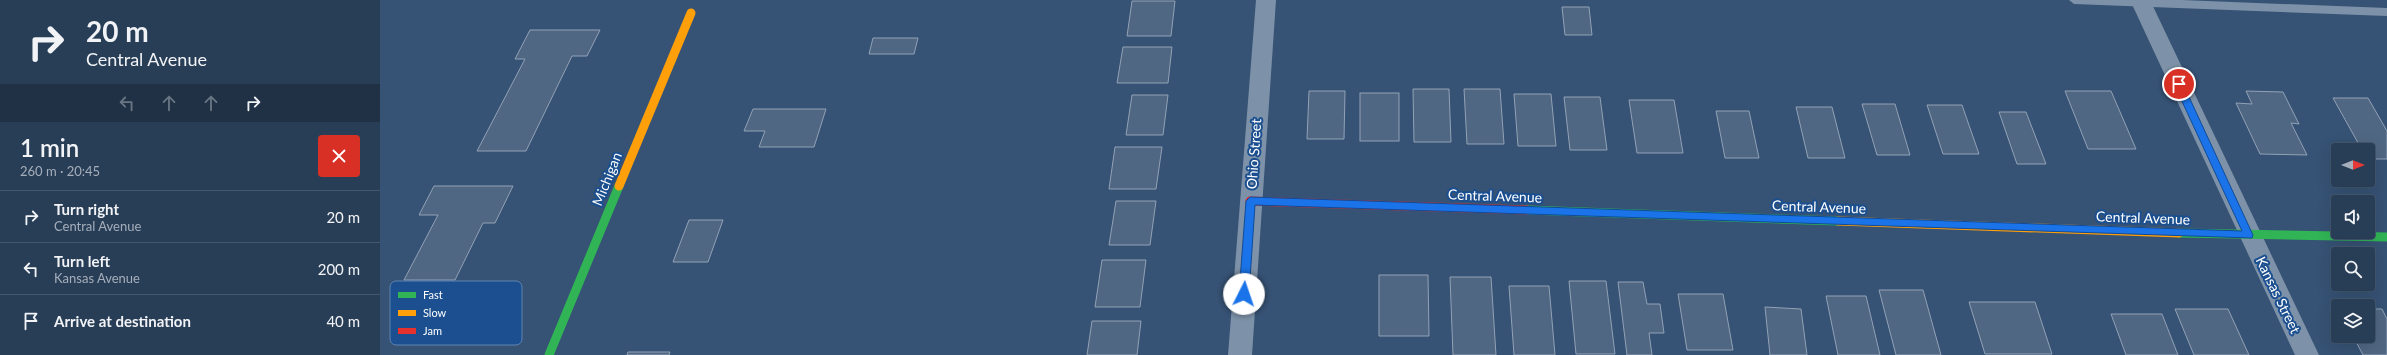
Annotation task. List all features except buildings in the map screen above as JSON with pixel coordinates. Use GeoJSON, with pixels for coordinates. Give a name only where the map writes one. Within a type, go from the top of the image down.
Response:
{"type":"FeatureCollection","features":[{"type":"Feature","properties":{"kind":"street","name":"Ohio Street"},"geometry":{"type":"LineString","coordinates":[[1240,355],[1250,201],[1266,0]]}},
{"type":"Feature","properties":{"kind":"street","name":"Kansas Street"},"geometry":{"type":"LineString","coordinates":[[2140,1],[2249,235],[2307,355]]}},
{"type":"Feature","properties":{"kind":"street","name":"Michigan"},"geometry":{"type":"LineString","coordinates":[[550,355],[691,13]]}},
{"type":"Feature","properties":{"kind":"street","name":"Central Avenue"},"geometry":{"type":"LineString","coordinates":[[1250,201],[2249,235],[2387,237]]}},
{"type":"Feature","properties":{"kind":"lane"},"geometry":{"type":"LineString","coordinates":[[2074,0],[2140,1],[2387,12]]}},
{"type":"Feature","properties":{"kind":"traffic: fast"},"geometry":{"type":"LineString","coordinates":[[549,355],[619,186]]}},
{"type":"Feature","properties":{"kind":"traffic: fast"},"geometry":{"type":"LineString","coordinates":[[1527,210],[1838,221]]}},
{"type":"Feature","properties":{"kind":"traffic: fast"},"geometry":{"type":"LineString","coordinates":[[2179,233],[2387,237]]}},
{"type":"Feature","properties":{"kind":"traffic: slow"},"geometry":{"type":"LineString","coordinates":[[619,186],[691,13]]}},
{"type":"Feature","properties":{"kind":"traffic: slow"},"geometry":{"type":"LineString","coordinates":[[1838,221],[2179,233]]}},
{"type":"Feature","properties":{"kind":"traffic: jam"},"geometry":{"type":"LineString","coordinates":[[1250,201],[1527,210]]}},
{"type":"Feature","properties":{"kind":"route"},"geometry":{"type":"LineString","coordinates":[[1244,294],[1250,201],[2249,235],[2179,84]]}}]}
